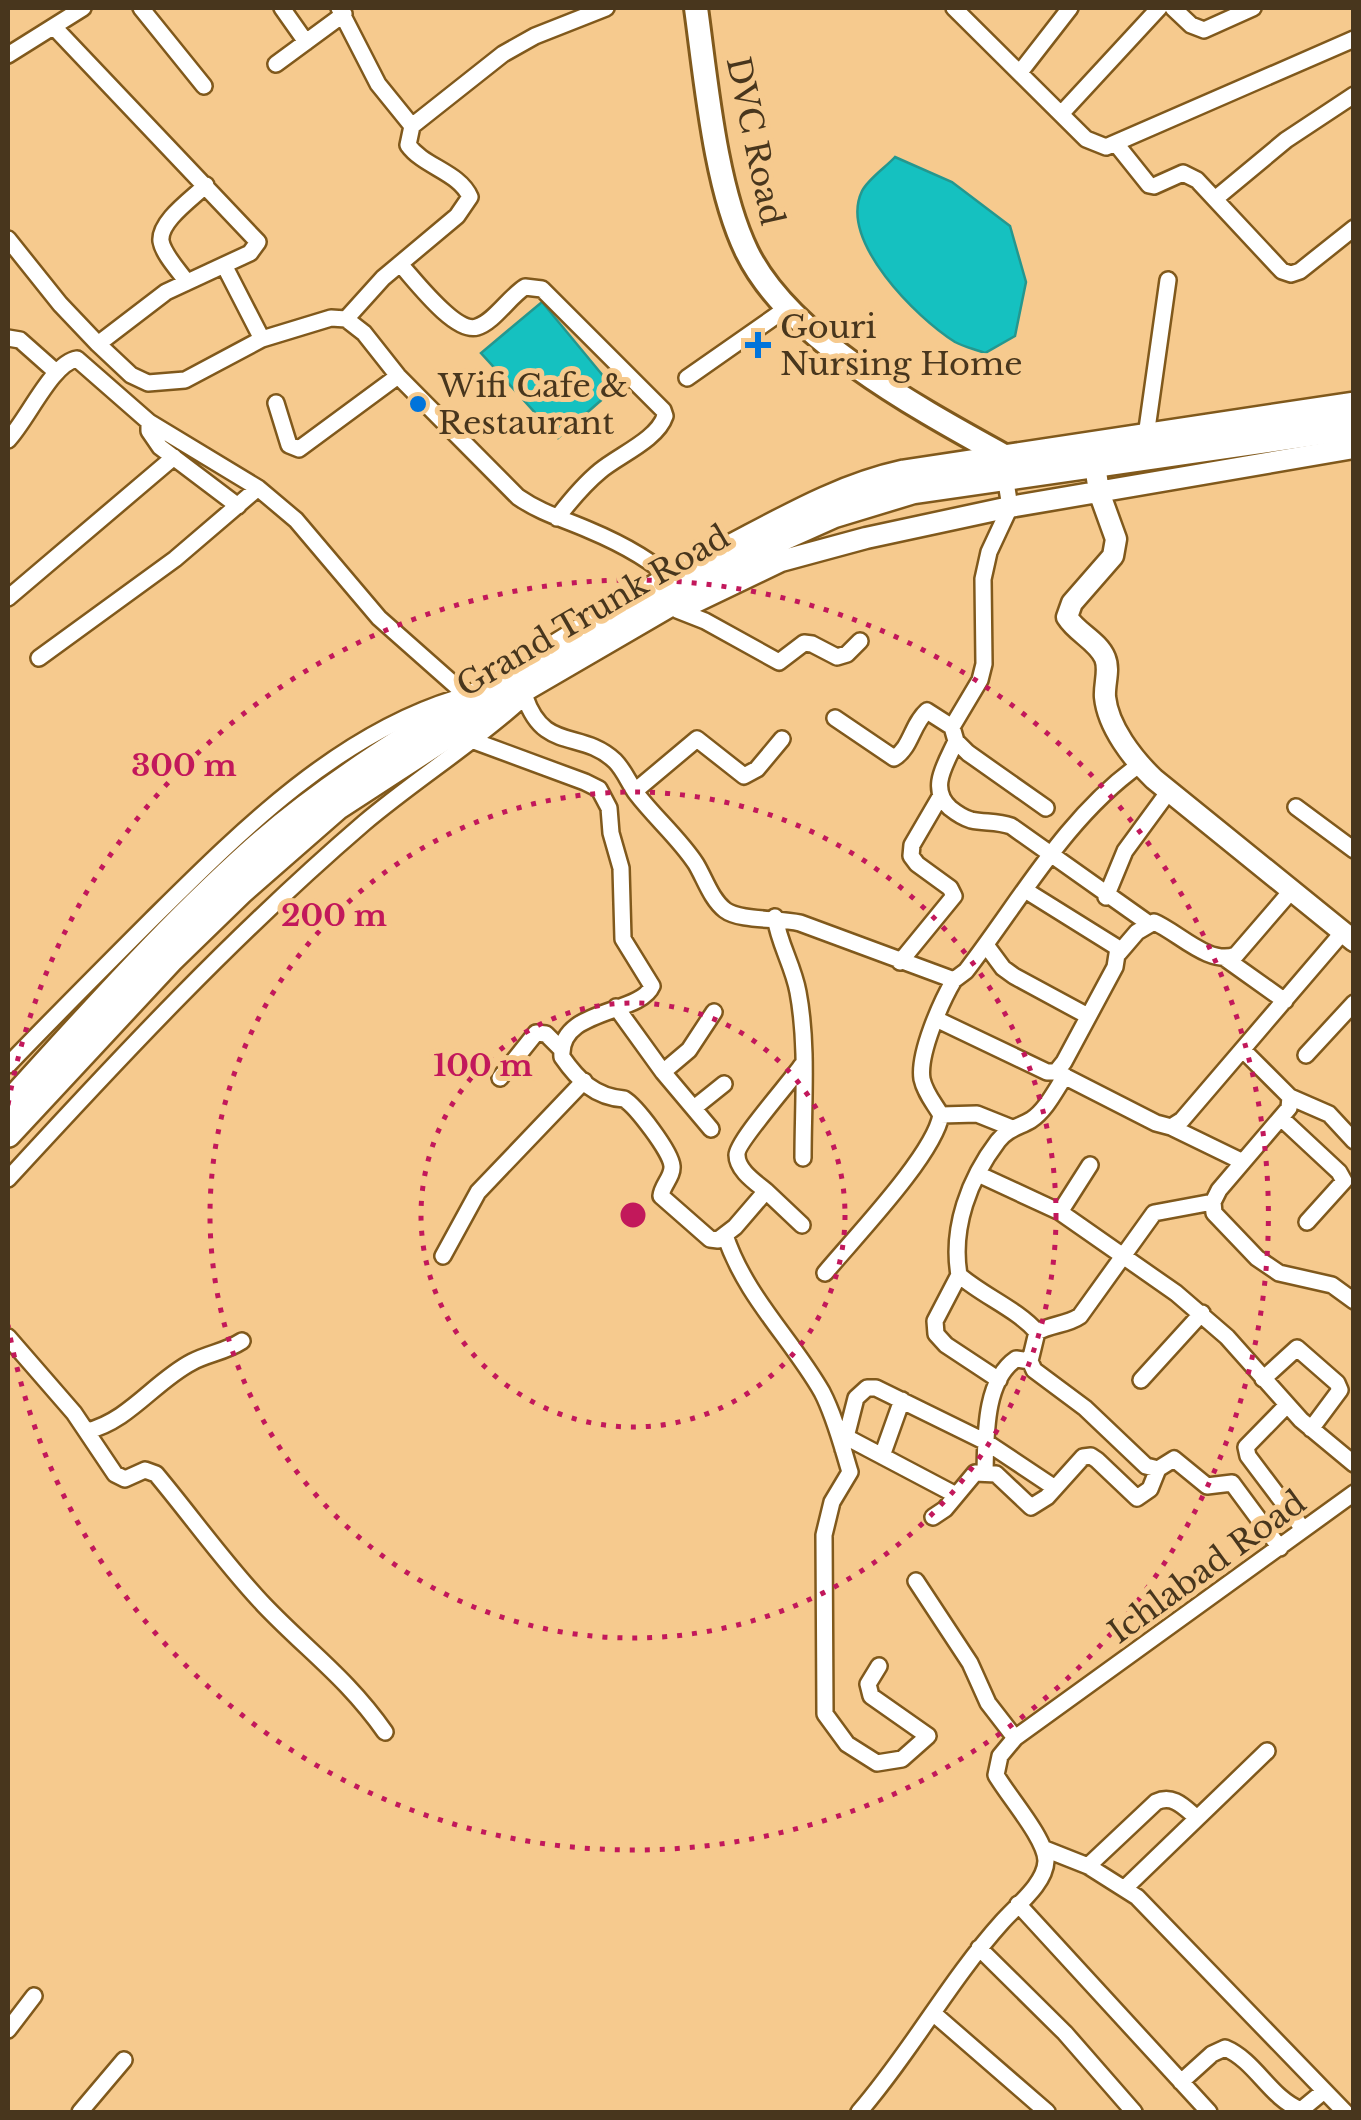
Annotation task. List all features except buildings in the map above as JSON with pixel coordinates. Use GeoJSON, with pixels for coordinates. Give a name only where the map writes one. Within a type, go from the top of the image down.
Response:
{"type":"FeatureCollection","features":[{"type":"Feature","properties":{"kind":"highway","name":"Grand Trunk Road"},"geometry":{"type":"LineString","coordinates":[[1093,454],[1146,436],[1354,405]]}},
{"type":"Feature","properties":{"kind":"highway","name":"Grand Trunk Road"},"geometry":{"type":"LineString","coordinates":[[8,1134],[171,959],[337,807],[399,764],[645,617],[786,517],[846,490],[904,472],[1005,467],[1354,427]]}},
{"type":"Feature","properties":{"kind":"highway","name":"Grand Trunk Road"},"geometry":{"type":"LineString","coordinates":[[8,1106],[147,956],[254,851],[318,798],[476,692],[678,594]]}},
{"type":"Feature","properties":{"kind":"main road","name":"DVC Road"},"geometry":{"type":"LineString","coordinates":[[696,8],[712,120],[730,204],[746,250],[764,283],[832,347],[1005,467]]}},
{"type":"Feature","properties":{"kind":"street"},"geometry":{"type":"LineString","coordinates":[[8,56],[83,8]]}},
{"type":"Feature","properties":{"kind":"street"},"geometry":{"type":"LineString","coordinates":[[140,8],[204,86]]}},
{"type":"Feature","properties":{"kind":"street"},"geometry":{"type":"LineString","coordinates":[[282,8],[306,42]]}},
{"type":"Feature","properties":{"kind":"street"},"geometry":{"type":"LineString","coordinates":[[346,320],[400,264],[457,216],[470,197],[456,180],[414,153],[408,145],[412,126],[504,54],[535,36],[606,8]]}},
{"type":"Feature","properties":{"kind":"street"},"geometry":{"type":"LineString","coordinates":[[954,8],[1096,145],[1117,145],[1354,39]]}},
{"type":"Feature","properties":{"kind":"street"},"geometry":{"type":"LineString","coordinates":[[1021,70],[1070,8]]}},
{"type":"Feature","properties":{"kind":"street"},"geometry":{"type":"LineString","coordinates":[[1061,114],[1159,8]]}},
{"type":"Feature","properties":{"kind":"street"},"geometry":{"type":"LineString","coordinates":[[1173,8],[1191,25],[1204,30],[1252,8]]}},
{"type":"Feature","properties":{"kind":"street"},"geometry":{"type":"LineString","coordinates":[[276,64],[342,11],[378,84],[412,126]]}},
{"type":"Feature","properties":{"kind":"street"},"geometry":{"type":"LineString","coordinates":[[54,26],[258,242],[250,254],[166,292],[98,344]]}},
{"type":"Feature","properties":{"kind":"street"},"geometry":{"type":"LineString","coordinates":[[1215,199],[1286,140],[1354,95]]}},
{"type":"Feature","properties":{"kind":"street"},"geometry":{"type":"LineString","coordinates":[[1117,145],[1149,185],[1183,173],[1198,180],[1271,263],[1291,274],[1354,228]]}},
{"type":"Feature","properties":{"kind":"street"},"geometry":{"type":"LineString","coordinates":[[187,282],[162,245],[161,235],[206,185]]}},
{"type":"Feature","properties":{"kind":"street"},"geometry":{"type":"LineString","coordinates":[[8,238],[60,304],[131,375],[148,383],[185,380],[262,338],[331,318],[346,320],[364,333],[398,376],[518,497],[536,510],[614,541],[705,620],[778,662],[804,643],[837,657],[860,641]]}},
{"type":"Feature","properties":{"kind":"street"},"geometry":{"type":"LineString","coordinates":[[400,264],[444,312],[466,327],[480,326],[525,287],[542,289],[662,410],[665,416],[657,430],[597,473],[557,518]]}},
{"type":"Feature","properties":{"kind":"street"},"geometry":{"type":"LineString","coordinates":[[224,267],[262,338]]}},
{"type":"Feature","properties":{"kind":"street"},"geometry":{"type":"LineString","coordinates":[[1146,436],[1168,280]]}},
{"type":"Feature","properties":{"kind":"street"},"geometry":{"type":"LineString","coordinates":[[688,378],[787,308]]}},
{"type":"Feature","properties":{"kind":"street"},"geometry":{"type":"LineString","coordinates":[[10,334],[55,371]]}},
{"type":"Feature","properties":{"kind":"street"},"geometry":{"type":"LineString","coordinates":[[8,440],[29,416],[55,371],[65,362],[77,359],[149,422],[258,488],[296,520],[379,618],[476,692]]}},
{"type":"Feature","properties":{"kind":"street"},"geometry":{"type":"LineString","coordinates":[[276,403],[289,444],[299,449],[398,376]]}},
{"type":"Feature","properties":{"kind":"street"},"geometry":{"type":"LineString","coordinates":[[149,422],[152,439],[238,506]]}},
{"type":"Feature","properties":{"kind":"street"},"geometry":{"type":"LineString","coordinates":[[678,594],[781,560],[866,538],[1010,508],[1354,448]]}},
{"type":"Feature","properties":{"kind":"street"},"geometry":{"type":"LineString","coordinates":[[1093,454],[1099,492],[1116,539],[1113,556],[1072,603],[1067,617],[1074,629],[1100,648],[1107,661],[1104,695],[1110,718],[1139,765],[1348,936],[1285,1001],[1182,1120],[1171,1127]]}},
{"type":"Feature","properties":{"kind":"street"},"geometry":{"type":"LineString","coordinates":[[8,598],[174,457]]}},
{"type":"Feature","properties":{"kind":"street"},"geometry":{"type":"LineString","coordinates":[[1005,467],[1010,508],[988,552],[983,578],[984,664],[938,782],[940,797],[953,811],[971,820],[995,820],[1011,826],[1106,897],[1148,923],[1158,924],[1226,959],[1285,1001]]}},
{"type":"Feature","properties":{"kind":"street"},"geometry":{"type":"LineString","coordinates":[[40,658],[174,559],[258,488]]}},
{"type":"Feature","properties":{"kind":"street"},"geometry":{"type":"LineString","coordinates":[[8,1179],[154,1020],[268,910],[366,822],[474,741],[557,669]]}},
{"type":"Feature","properties":{"kind":"street"},"geometry":{"type":"LineString","coordinates":[[8,1065],[218,854],[286,792],[421,709],[476,692]]}},
{"type":"Feature","properties":{"kind":"street"},"geometry":{"type":"LineString","coordinates":[[525,697],[537,724],[547,732],[611,758],[634,791],[678,840],[724,910],[744,918],[775,917],[800,923],[954,980]]}},
{"type":"Feature","properties":{"kind":"street"},"geometry":{"type":"LineString","coordinates":[[835,718],[894,758],[903,752],[918,720],[927,711],[1046,808]]}},
{"type":"Feature","properties":{"kind":"street"},"geometry":{"type":"LineString","coordinates":[[634,791],[697,739],[744,776],[757,769],[782,740]]}},
{"type":"Feature","properties":{"kind":"street"},"geometry":{"type":"LineString","coordinates":[[474,741],[585,782],[605,796],[620,868],[623,939],[652,986],[645,998],[616,1006],[578,1027],[561,1049]]}},
{"type":"Feature","properties":{"kind":"street"},"geometry":{"type":"LineString","coordinates":[[825,1273],[920,1157],[939,1127],[941,1115],[926,1092],[922,1077],[936,1019],[954,980],[986,944],[1050,855],[1119,779],[1139,765]]}},
{"type":"Feature","properties":{"kind":"street"},"geometry":{"type":"LineString","coordinates":[[1106,897],[1125,850],[1169,791]]}},
{"type":"Feature","properties":{"kind":"street"},"geometry":{"type":"LineString","coordinates":[[900,962],[954,896],[950,888],[911,856],[912,845],[940,797]]}},
{"type":"Feature","properties":{"kind":"street"},"geometry":{"type":"LineString","coordinates":[[1296,807],[1354,850]]}},
{"type":"Feature","properties":{"kind":"street"},"geometry":{"type":"LineString","coordinates":[[1025,890],[1113,944],[1119,954]]}},
{"type":"Feature","properties":{"kind":"street"},"geometry":{"type":"LineString","coordinates":[[1226,959],[1236,955],[1292,890]]}},
{"type":"Feature","properties":{"kind":"street"},"geometry":{"type":"LineString","coordinates":[[775,917],[802,1013],[803,1158]]}},
{"type":"Feature","properties":{"kind":"street"},"geometry":{"type":"LineString","coordinates":[[999,1380],[946,1346],[936,1334],[935,1322],[958,1275],[959,1224],[968,1192],[998,1141],[1042,1110],[1119,954],[1148,923]]}},
{"type":"Feature","properties":{"kind":"street"},"geometry":{"type":"LineString","coordinates":[[986,944],[1003,968],[1014,976],[1088,1016]]}},
{"type":"Feature","properties":{"kind":"street"},"geometry":{"type":"LineString","coordinates":[[1306,1056],[1354,1003]]}},
{"type":"Feature","properties":{"kind":"street"},"geometry":{"type":"LineString","coordinates":[[616,1006],[663,1072],[712,1130]]}},
{"type":"Feature","properties":{"kind":"street"},"geometry":{"type":"LineString","coordinates":[[663,1072],[690,1050],[714,1012]]}},
{"type":"Feature","properties":{"kind":"street"},"geometry":{"type":"LineString","coordinates":[[936,1019],[1242,1162]]}},
{"type":"Feature","properties":{"kind":"street"},"geometry":{"type":"LineString","coordinates":[[500,1078],[536,1033],[546,1034],[561,1049],[568,1065],[602,1096],[631,1103],[672,1166],[662,1188],[666,1204],[710,1239],[718,1240],[725,1235],[766,1191]]}},
{"type":"Feature","properties":{"kind":"street"},"geometry":{"type":"LineString","coordinates":[[1244,1050],[1290,1097],[1328,1114],[1354,1140]]}},
{"type":"Feature","properties":{"kind":"street"},"geometry":{"type":"LineString","coordinates":[[802,1064],[777,1100],[743,1135],[736,1157],[745,1173],[802,1225]]}},
{"type":"Feature","properties":{"kind":"street"},"geometry":{"type":"LineString","coordinates":[[443,1256],[478,1192],[584,1081]]}},
{"type":"Feature","properties":{"kind":"street"},"geometry":{"type":"LineString","coordinates":[[694,1108],[724,1084]]}},
{"type":"Feature","properties":{"kind":"street"},"geometry":{"type":"LineString","coordinates":[[1290,1097],[1289,1108],[1213,1202],[1214,1213],[1256,1258],[1280,1272],[1332,1285],[1354,1301]]}},
{"type":"Feature","properties":{"kind":"street"},"geometry":{"type":"LineString","coordinates":[[941,1115],[977,1114],[1012,1128]]}},
{"type":"Feature","properties":{"kind":"street"},"geometry":{"type":"LineString","coordinates":[[1281,1118],[1344,1181],[1308,1222]]}},
{"type":"Feature","properties":{"kind":"street"},"geometry":{"type":"LineString","coordinates":[[1060,1212],[1090,1165]]}},
{"type":"Feature","properties":{"kind":"street"},"geometry":{"type":"LineString","coordinates":[[978,1174],[1060,1212],[1202,1313],[1311,1430],[1354,1464]]}},
{"type":"Feature","properties":{"kind":"street"},"geometry":{"type":"LineString","coordinates":[[1158,1469],[1146,1466],[1085,1408],[1034,1370],[1030,1361],[1038,1332],[1080,1316],[1154,1213],[1213,1202]]}},
{"type":"Feature","properties":{"kind":"street"},"geometry":{"type":"LineString","coordinates":[[725,1235],[738,1271],[824,1396],[845,1444],[850,1472],[832,1502],[824,1534],[825,1714],[848,1744],[877,1764],[890,1764],[902,1760],[928,1736],[871,1696],[868,1684],[879,1666]]}},
{"type":"Feature","properties":{"kind":"street"},"geometry":{"type":"LineString","coordinates":[[958,1275],[1038,1332]]}},
{"type":"Feature","properties":{"kind":"street"},"geometry":{"type":"LineString","coordinates":[[1141,1380],[1202,1313]]}},
{"type":"Feature","properties":{"kind":"street"},"geometry":{"type":"LineString","coordinates":[[8,1338],[88,1431],[119,1478],[145,1470],[156,1474],[262,1604],[337,1672],[385,1732]]}},
{"type":"Feature","properties":{"kind":"street"},"geometry":{"type":"LineString","coordinates":[[88,1431],[115,1420],[193,1362],[242,1341]]}},
{"type":"Feature","properties":{"kind":"street"},"geometry":{"type":"LineString","coordinates":[[1263,1379],[1297,1348],[1304,1350],[1337,1383],[1337,1398],[1311,1430]]}},
{"type":"Feature","properties":{"kind":"street"},"geometry":{"type":"LineString","coordinates":[[985,1472],[989,1412],[999,1380],[1005,1366],[1016,1359],[1030,1361]]}},
{"type":"Feature","properties":{"kind":"street"},"geometry":{"type":"LineString","coordinates":[[845,1444],[856,1398],[866,1388],[876,1388],[986,1442],[1055,1488]]}},
{"type":"Feature","properties":{"kind":"street"},"geometry":{"type":"LineString","coordinates":[[882,1456],[902,1400]]}},
{"type":"Feature","properties":{"kind":"street"},"geometry":{"type":"LineString","coordinates":[[1287,1406],[1246,1447],[1248,1456],[1304,1529]]}},
{"type":"Feature","properties":{"kind":"street"},"geometry":{"type":"LineString","coordinates":[[845,1444],[882,1456],[956,1495]]}},
{"type":"Feature","properties":{"kind":"street"},"geometry":{"type":"LineString","coordinates":[[933,1517],[945,1509],[975,1473],[985,1472],[1002,1479],[1031,1506],[1037,1506],[1083,1457],[1097,1460],[1137,1498],[1150,1489],[1158,1469],[1174,1459],[1207,1486],[1232,1483],[1280,1548]]}},
{"type":"Feature","properties":{"kind":"street","name":"Ichlabad Road"},"geometry":{"type":"LineString","coordinates":[[1016,1738],[1354,1494]]}},
{"type":"Feature","properties":{"kind":"street"},"geometry":{"type":"LineString","coordinates":[[859,2112],[978,1948],[1039,1881],[1046,1865],[1045,1849],[996,1776],[1000,1756],[1016,1738],[988,1703],[970,1664],[916,1581]]}},
{"type":"Feature","properties":{"kind":"street"},"geometry":{"type":"LineString","coordinates":[[1126,1887],[1266,1751]]}},
{"type":"Feature","properties":{"kind":"street"},"geometry":{"type":"LineString","coordinates":[[1088,1866],[1165,1798],[1197,1818]]}},
{"type":"Feature","properties":{"kind":"street"},"geometry":{"type":"LineString","coordinates":[[1045,1849],[1126,1887],[1345,2112]]}},
{"type":"Feature","properties":{"kind":"street"},"geometry":{"type":"LineString","coordinates":[[1018,1904],[1209,2112]]}},
{"type":"Feature","properties":{"kind":"street"},"geometry":{"type":"LineString","coordinates":[[978,1948],[1066,2034],[1134,2112]]}},
{"type":"Feature","properties":{"kind":"street"},"geometry":{"type":"LineString","coordinates":[[8,2030],[34,1996]]}},
{"type":"Feature","properties":{"kind":"street"},"geometry":{"type":"LineString","coordinates":[[934,2013],[1047,2112]]}},
{"type":"Feature","properties":{"kind":"street"},"geometry":{"type":"LineString","coordinates":[[1181,2082],[1212,2054],[1225,2048],[1239,2054],[1289,2106],[1300,2110],[1324,2090]]}},
{"type":"Feature","properties":{"kind":"street"},"geometry":{"type":"LineString","coordinates":[[80,2112],[124,2060]]}},
{"type":"Feature","properties":{"kind":"water"},"geometry":{"type":"Polygon","coordinates":[[[895,157],[952,182],[1010,226],[1026,282],[1015,336],[985,353],[955,342],[939,331],[903,297],[871,254],[861,232],[858,211],[862,191],[895,157]]]}},
{"type":"Feature","properties":{"kind":"water"},"geometry":{"type":"Polygon","coordinates":[[[542,302],[614,389],[558,438],[481,353],[542,302]]]}},
{"type":"Feature","properties":{"kind":"place","name":"Gouri Nursing Home"},"geometry":{"type":"Point","coordinates":[758,345]}},
{"type":"Feature","properties":{"kind":"place","name":"Wifi Cafe & Restaurant"},"geometry":{"type":"Point","coordinates":[418,404]}}]}
